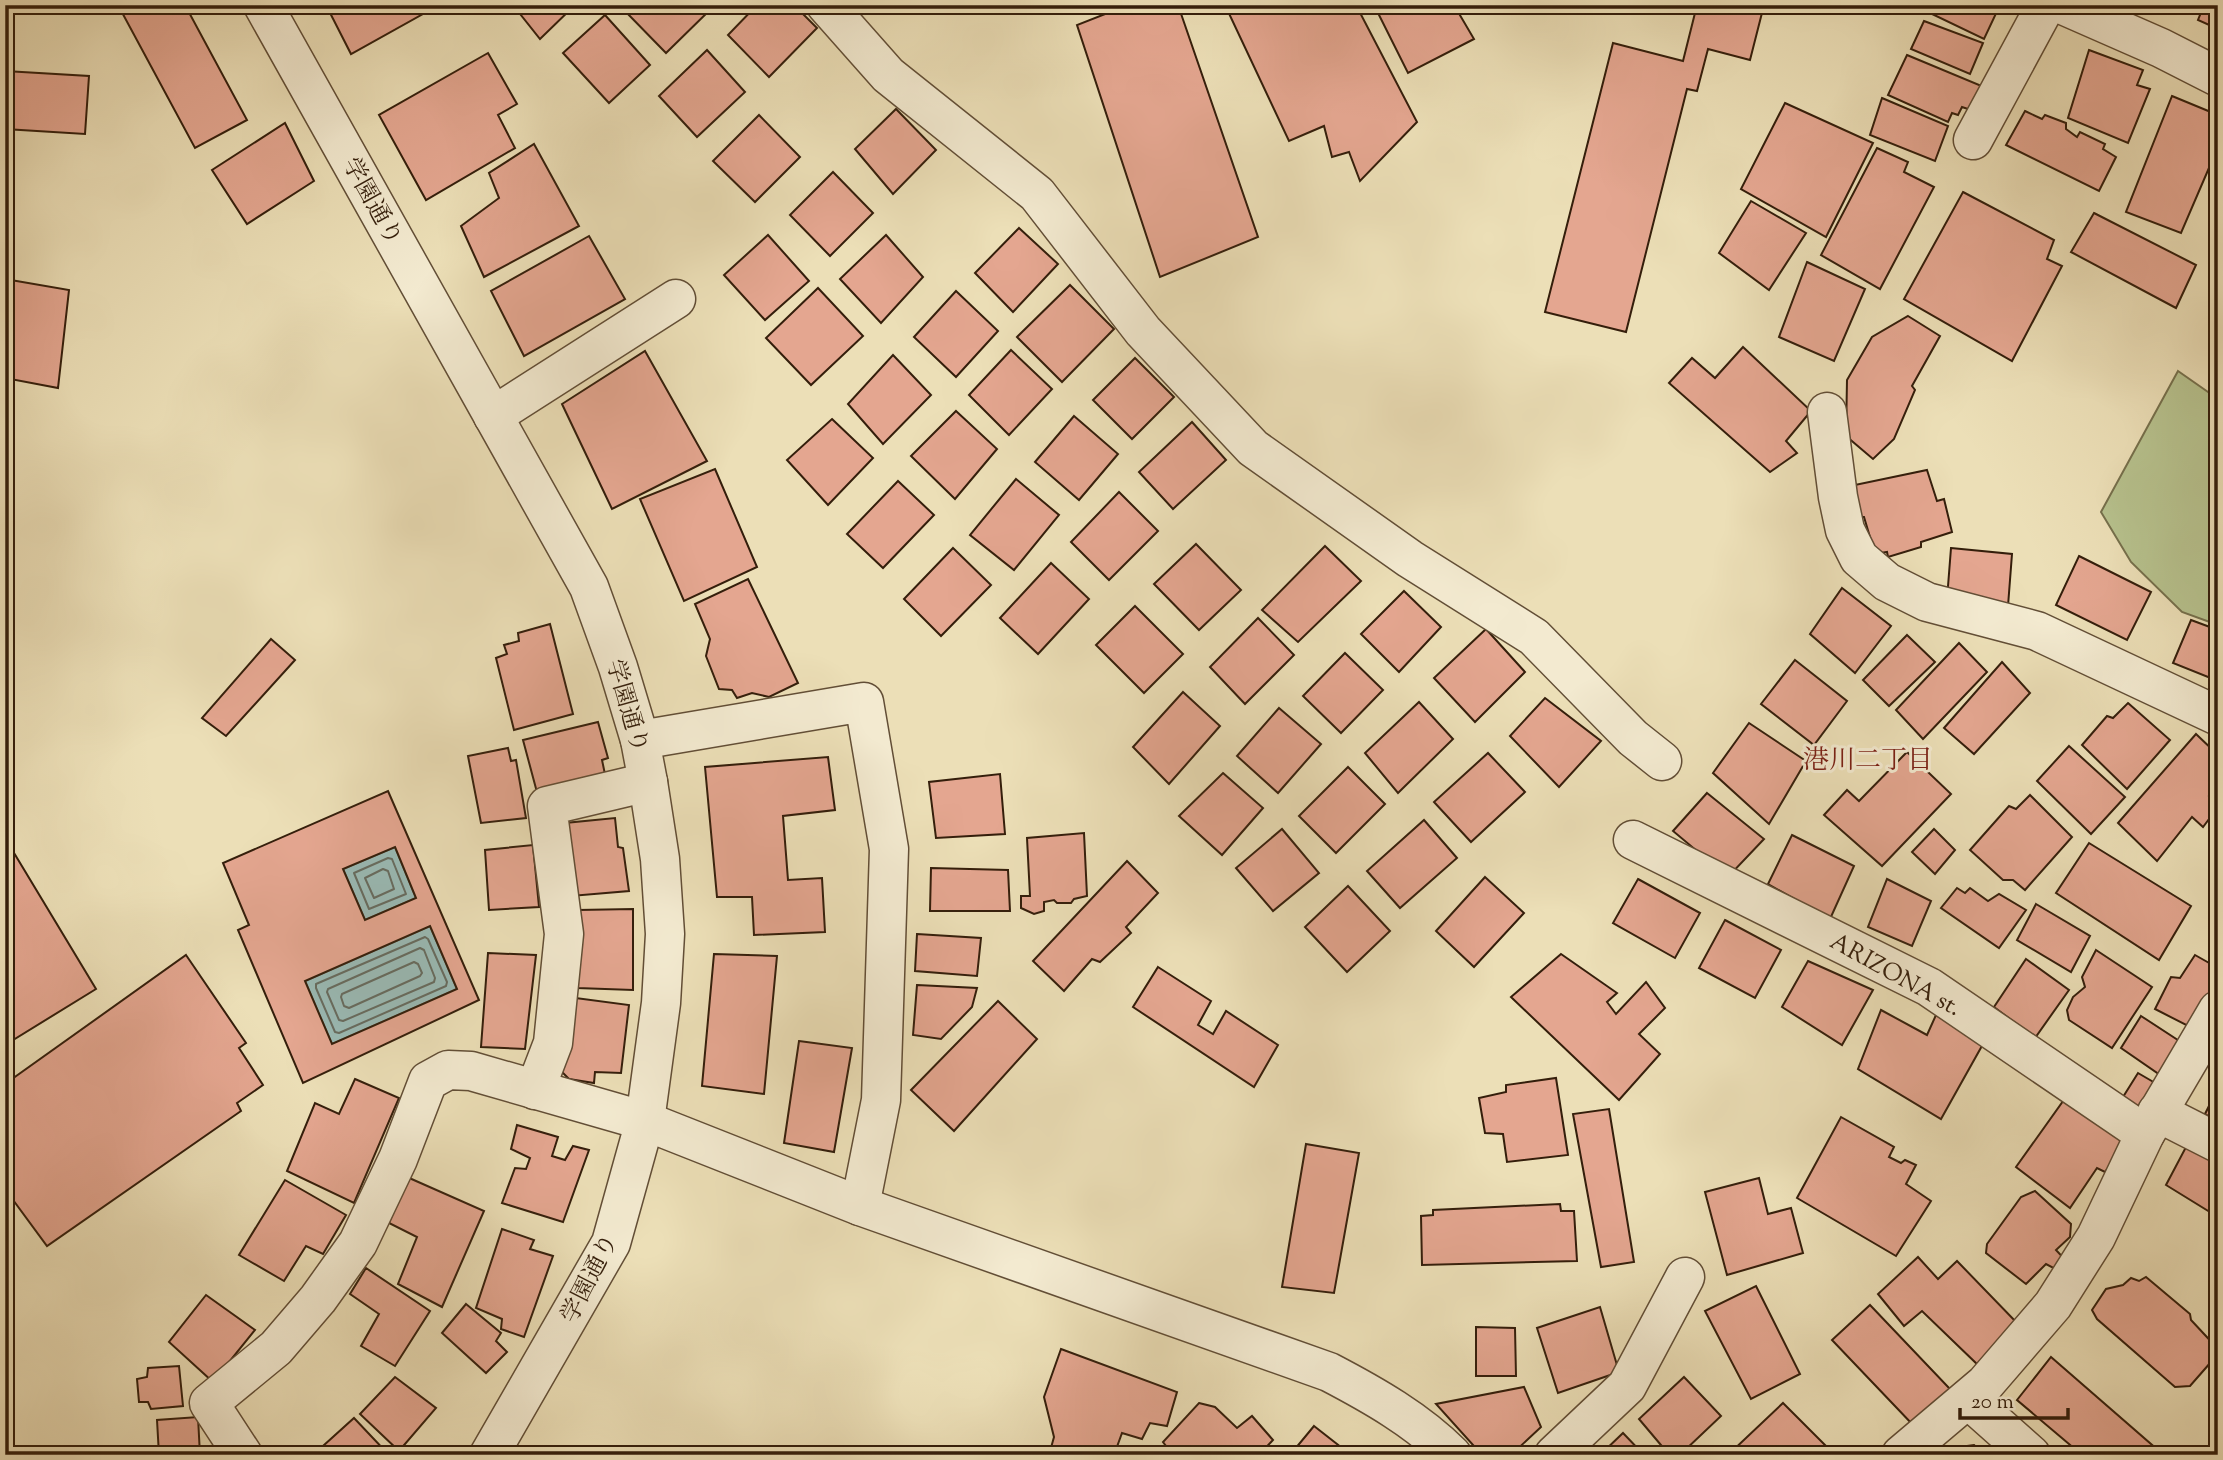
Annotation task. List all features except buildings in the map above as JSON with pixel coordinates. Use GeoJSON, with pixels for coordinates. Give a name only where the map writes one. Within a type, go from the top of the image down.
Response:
{"type":"FeatureCollection","features":[{"type":"Feature","properties":{"kind":"street","name":"学園通り"},"geometry":{"type":"LineString","coordinates":[[263,5],[589,587],[618,667],[640,740],[648,782],[660,859],[665,934],[662,1003],[645,1121],[611,1244],[489,1455]]}},
{"type":"Feature","properties":{"kind":"street"},"geometry":{"type":"LineString","coordinates":[[825,5],[888,75],[1037,194],[1143,331],[1253,448],[1410,559],[1534,636],[1633,738],[1662,761]]}},
{"type":"Feature","properties":{"kind":"street"},"geometry":{"type":"LineString","coordinates":[[1973,140],[2046,5]]}},
{"type":"Feature","properties":{"kind":"street"},"geometry":{"type":"LineString","coordinates":[[2063,5],[2161,48],[2218,77]]}},
{"type":"Feature","properties":{"kind":"street"},"geometry":{"type":"LineString","coordinates":[[493,416],[676,299]]}},
{"type":"Feature","properties":{"kind":"street"},"geometry":{"type":"LineString","coordinates":[[1827,412],[1845,530],[1859,558],[1887,582],[1927,602],[2037,631],[2218,716]]}},
{"type":"Feature","properties":{"kind":"street"},"geometry":{"type":"LineString","coordinates":[[640,740],[864,702],[889,849],[881,1100],[860,1206]]}},
{"type":"Feature","properties":{"kind":"street"},"geometry":{"type":"LineString","coordinates":[[535,1090],[553,1043],[564,934],[547,806],[648,782]]}},
{"type":"Feature","properties":{"kind":"street","name":"ARIZONA st."},"geometry":{"type":"LineString","coordinates":[[1633,840],[1929,987],[2151,1123],[2218,1143]]}},
{"type":"Feature","properties":{"kind":"street"},"geometry":{"type":"LineString","coordinates":[[1901,1455],[1985,1384],[2053,1305],[2096,1237],[2151,1123],[2218,1010]]}},
{"type":"Feature","properties":{"kind":"street"},"geometry":{"type":"LineString","coordinates":[[243,1455],[209,1403],[276,1348],[318,1299],[358,1243],[398,1160],[428,1081],[448,1070],[471,1071],[645,1121],[860,1206],[1329,1372],[1380,1399],[1438,1441],[1452,1455]]}},
{"type":"Feature","properties":{"kind":"street"},"geometry":{"type":"LineString","coordinates":[[1554,1455],[1628,1386],[1685,1277]]}},
{"type":"Feature","properties":{"kind":"street"},"geometry":{"type":"LineString","coordinates":[[1968,1399],[2031,1455]]}},
{"type":"Feature","properties":{"kind":"green space"},"geometry":{"type":"Polygon","coordinates":[[[2178,371],[2218,399],[2218,625],[2182,612],[2131,562],[2101,512],[2178,371]]]}},
{"type":"Feature","properties":{"kind":"water"},"geometry":{"type":"Polygon","coordinates":[[[395,847],[416,898],[365,920],[343,869],[395,847]]]}},
{"type":"Feature","properties":{"kind":"water"},"geometry":{"type":"Polygon","coordinates":[[[430,926],[457,989],[332,1044],[305,981],[430,926]]]}},
{"type":"Feature","properties":{"kind":"district","name":"港川二丁目"},"geometry":{"type":"Point","coordinates":[1868,759]}}]}
